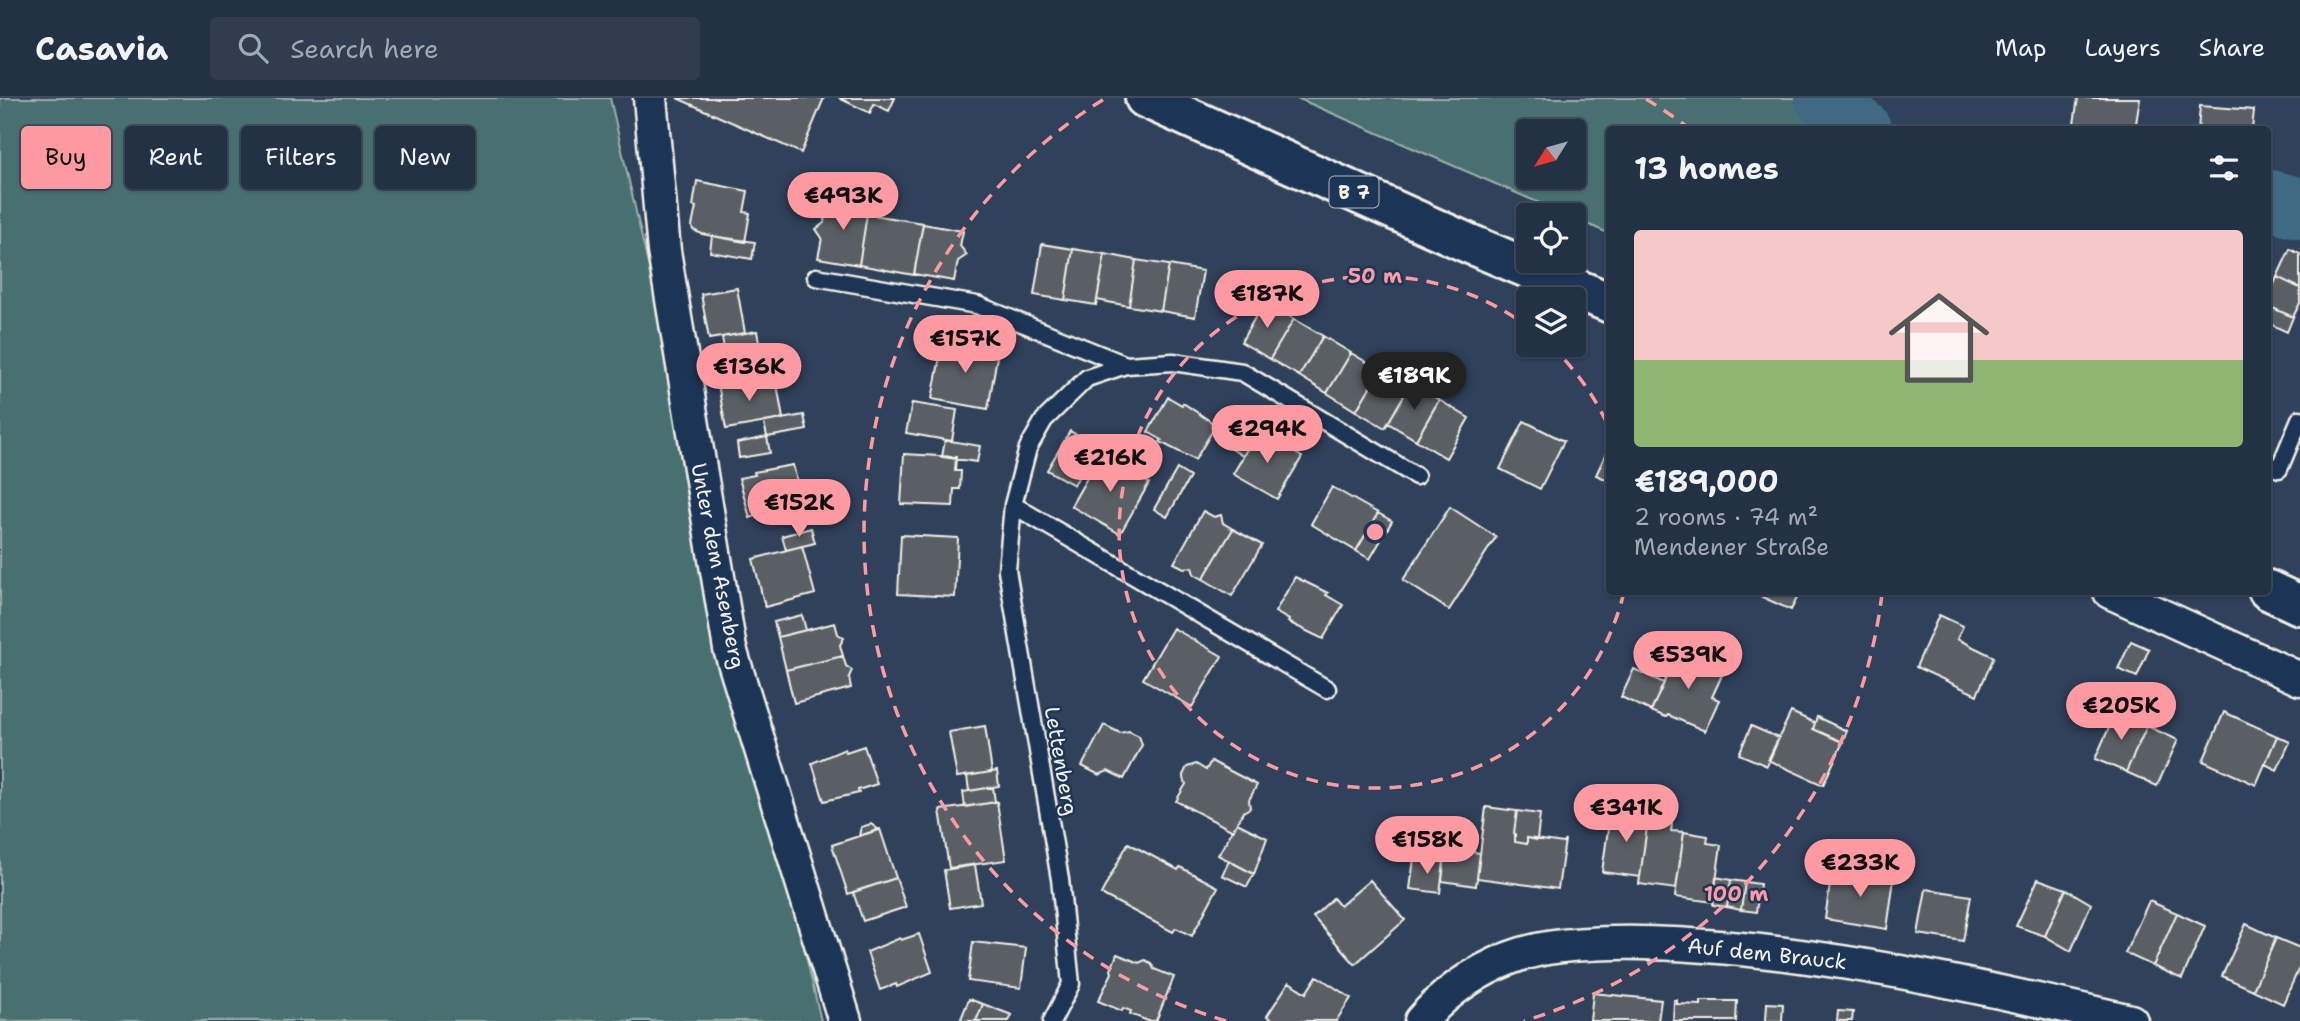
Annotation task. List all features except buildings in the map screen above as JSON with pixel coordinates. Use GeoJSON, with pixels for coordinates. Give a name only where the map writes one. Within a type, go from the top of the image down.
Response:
{"type":"FeatureCollection","features":[{"type":"Feature","properties":{"kind":"main road","name":"B 7"},"geometry":{"type":"LineString","coordinates":[[1145,98],[1469,244],[1606,301]]}},
{"type":"Feature","properties":{"kind":"main road"},"geometry":{"type":"LineString","coordinates":[[2271,591],[2300,605]]}},
{"type":"Feature","properties":{"kind":"street","name":"Unter dem Asenberg"},"geometry":{"type":"LineString","coordinates":[[650,98],[664,251],[730,649],[845,1021]]}},
{"type":"Feature","properties":{"kind":"street"},"geometry":{"type":"LineString","coordinates":[[1564,284],[1606,319]]}},
{"type":"Feature","properties":{"kind":"street"},"geometry":{"type":"LineString","coordinates":[[2117,595],[2300,679]]}},
{"type":"Feature","properties":{"kind":"street","name":"Auf dem Brauck"},"geometry":{"type":"LineString","coordinates":[[1421,1021],[1432,1007],[1462,981],[1512,957],[1562,945],[1658,942],[1804,955],[1887,968],[2131,1021]]}},
{"type":"Feature","properties":{"kind":"lane","name":"Lettenberg"},"geometry":{"type":"LineString","coordinates":[[816,277],[977,305],[1126,365]]}},
{"type":"Feature","properties":{"kind":"lane","name":"Lettenberg"},"geometry":{"type":"LineString","coordinates":[[1052,1021],[1071,984],[1060,879],[1007,570],[1013,505],[1028,448],[1044,421],[1087,378],[1126,365],[1173,362],[1242,372],[1416,476]]}},
{"type":"Feature","properties":{"kind":"lane"},"geometry":{"type":"LineString","coordinates":[[2271,466],[2279,470],[2300,419]]}},
{"type":"Feature","properties":{"kind":"lane"},"geometry":{"type":"LineString","coordinates":[[1013,505],[1327,689]]}},
{"type":"Feature","properties":{"kind":"green space"},"geometry":{"type":"Polygon","coordinates":[[[0,98],[610,98],[821,1021],[0,1021],[0,98]]]}},
{"type":"Feature","properties":{"kind":"green space"},"geometry":{"type":"Polygon","coordinates":[[[1297,98],[1841,98],[1826,126],[1606,126],[1606,232],[1586,224],[1586,203],[1539,203],[1297,98]]]}},
{"type":"Feature","properties":{"kind":"waterway"},"geometry":{"type":"LineString","coordinates":[[1825,98],[1856,126]]}},
{"type":"Feature","properties":{"kind":"waterway"},"geometry":{"type":"LineString","coordinates":[[2271,201],[2300,208]]}}]}
